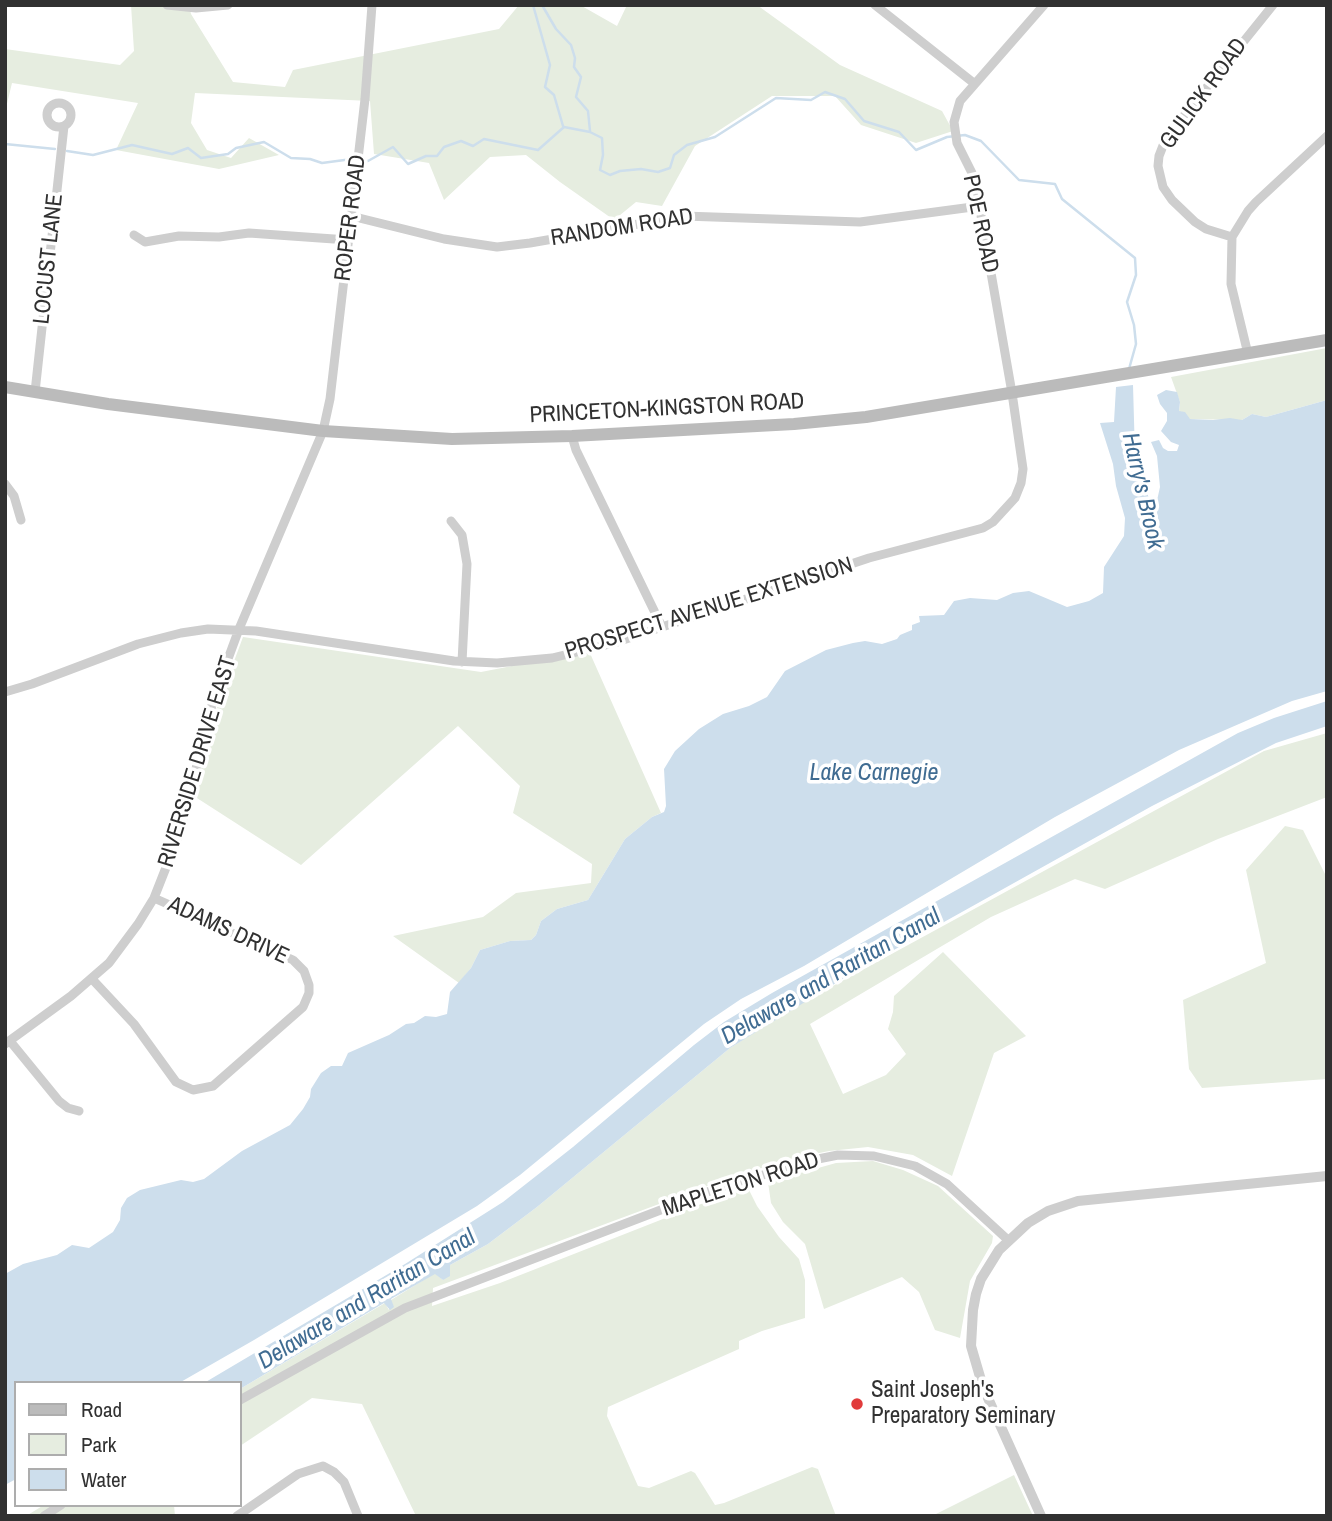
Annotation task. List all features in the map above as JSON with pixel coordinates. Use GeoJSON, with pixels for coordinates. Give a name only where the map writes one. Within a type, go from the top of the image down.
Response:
{"type":"FeatureCollection","features":[{"type":"Feature","properties":{"kind":"main road","name":"PRINCETON-KINGSTON ROAD"},"geometry":{"type":"LineString","coordinates":[[5,387],[109,405],[323,431],[452,439],[572,436],[826,421],[911,410],[1327,340]]}},
{"type":"Feature","properties":{"kind":"street"},"geometry":{"type":"LineString","coordinates":[[167,5],[195,8],[228,5]]}},
{"type":"Feature","properties":{"kind":"street","name":"ROPER ROAD"},"geometry":{"type":"LineString","coordinates":[[323,431],[330,400],[365,99],[372,5]]}},
{"type":"Feature","properties":{"kind":"street"},"geometry":{"type":"LineString","coordinates":[[875,5],[975,84]]}},
{"type":"Feature","properties":{"kind":"street","name":"POE ROAD"},"geometry":{"type":"LineString","coordinates":[[1012,393],[980,206],[972,173],[957,143],[954,122],[960,101],[1044,5]]}},
{"type":"Feature","properties":{"kind":"street","name":"GULICK ROAD"},"geometry":{"type":"LineString","coordinates":[[1232,237],[1206,229],[1172,200],[1163,187],[1158,166],[1159,156],[1166,138],[1273,5]]}},
{"type":"Feature","properties":{"kind":"street","name":"LOCUST LANE"},"geometry":{"type":"LineString","coordinates":[[35,392],[64,126]]}},
{"type":"Feature","properties":{"kind":"street"},"geometry":{"type":"LineString","coordinates":[[1248,354],[1231,284],[1232,237],[1248,211],[1327,136]]}},
{"type":"Feature","properties":{"kind":"street","name":"RANDOM ROAD"},"geometry":{"type":"LineString","coordinates":[[351,216],[444,239],[497,247],[671,217],[718,215],[860,222],[980,206]]}},
{"type":"Feature","properties":{"kind":"street"},"geometry":{"type":"LineString","coordinates":[[134,235],[145,242],[179,236],[219,237],[248,233],[348,240]]}},
{"type":"Feature","properties":{"kind":"street","name":"PROSPECT AVENUE EXTENSION"},"geometry":{"type":"LineString","coordinates":[[5,692],[159,638],[208,629],[239,629],[462,662],[497,663],[552,658],[614,643],[869,558],[983,528],[993,522],[1015,499],[1022,478],[1012,393]]}},
{"type":"Feature","properties":{"kind":"street","name":"RIVERSIDE DRIVE EAST"},"geometry":{"type":"LineString","coordinates":[[8,1043],[93,979],[124,944],[154,898],[173,853],[214,697],[239,629],[323,431]]}},
{"type":"Feature","properties":{"kind":"street"},"geometry":{"type":"LineString","coordinates":[[572,436],[576,450],[662,627]]}},
{"type":"Feature","properties":{"kind":"street"},"geometry":{"type":"LineString","coordinates":[[5,484],[15,496],[20,520]]}},
{"type":"Feature","properties":{"kind":"street"},"geometry":{"type":"LineString","coordinates":[[451,521],[462,535],[467,564],[462,662]]}},
{"type":"Feature","properties":{"kind":"street","name":"ADAMS DRIVE"},"geometry":{"type":"LineString","coordinates":[[93,979],[134,1024],[176,1082],[193,1090],[214,1086],[303,1007],[309,993],[309,985],[304,971],[293,960],[154,898]]}},
{"type":"Feature","properties":{"kind":"street"},"geometry":{"type":"LineString","coordinates":[[8,1043],[59,1101],[68,1108],[79,1111]]}},
{"type":"Feature","properties":{"kind":"street","name":"MAPLETON ROAD"},"geometry":{"type":"LineString","coordinates":[[242,1399],[405,1308],[706,1193],[818,1158],[838,1155],[874,1156],[915,1166],[947,1184],[1008,1240]]}},
{"type":"Feature","properties":{"kind":"street"},"geometry":{"type":"LineString","coordinates":[[1041,1516],[983,1387],[971,1346],[972,1310],[981,1279],[990,1262],[1008,1240],[1048,1211],[1077,1201],[1327,1176]]}},
{"type":"Feature","properties":{"kind":"street"},"geometry":{"type":"LineString","coordinates":[[237,1516],[298,1474],[323,1466],[344,1482],[358,1516]]}},
{"type":"Feature","properties":{"kind":"green space"},"geometry":{"type":"Polygon","coordinates":[[[131,5],[189,5],[191,14],[233,82],[285,87],[293,70],[499,29],[519,5],[580,5],[617,26],[627,5],[757,5],[840,65],[942,111],[953,131],[916,143],[861,125],[835,96],[772,96],[695,146],[662,206],[636,202],[614,220],[526,155],[490,157],[444,200],[429,163],[374,154],[370,101],[195,93],[191,123],[207,150],[231,158],[249,138],[279,155],[219,169],[116,150],[138,103],[12,83],[5,112],[5,49],[120,65],[134,51],[131,5]]]}},
{"type":"Feature","properties":{"kind":"green space"},"geometry":{"type":"Polygon","coordinates":[[[1327,348],[1327,400],[1266,417],[1252,414],[1242,420],[1189,419],[1179,411],[1180,402],[1171,377],[1327,348]]]}},
{"type":"Feature","properties":{"kind":"green space"},"geometry":{"type":"Polygon","coordinates":[[[243,637],[481,672],[589,651],[661,813],[625,839],[588,900],[557,909],[541,921],[531,940],[510,941],[480,950],[459,983],[393,936],[483,917],[516,893],[591,883],[592,864],[513,813],[520,786],[458,726],[301,865],[186,791],[243,637]]]}},
{"type":"Feature","properties":{"kind":"green space"},"geometry":{"type":"Polygon","coordinates":[[[1327,733],[1327,797],[1218,839],[1105,889],[1075,879],[991,917],[810,1024],[843,1094],[886,1075],[906,1054],[888,1029],[894,996],[943,952],[1026,1036],[994,1053],[952,1176],[913,1155],[868,1147],[790,1159],[721,1181],[433,1288],[432,1306],[500,1283],[747,1186],[757,1206],[779,1237],[799,1259],[805,1280],[805,1318],[739,1341],[739,1349],[608,1407],[607,1416],[638,1486],[649,1488],[691,1471],[695,1473],[715,1505],[812,1467],[818,1469],[836,1516],[416,1516],[362,1404],[312,1398],[242,1445],[242,1388],[385,1303],[389,1310],[391,1300],[435,1273],[443,1280],[450,1265],[488,1244],[537,1207],[730,1048],[798,1005],[1264,751],[1327,733]]]}},
{"type":"Feature","properties":{"kind":"green space"},"geometry":{"type":"Polygon","coordinates":[[[1285,826],[1303,830],[1327,878],[1327,1079],[1202,1088],[1189,1069],[1183,1000],[1266,963],[1246,870],[1285,826]]]}},
{"type":"Feature","properties":{"kind":"green space"},"geometry":{"type":"Polygon","coordinates":[[[873,1161],[903,1170],[938,1186],[993,1236],[992,1243],[970,1281],[960,1338],[935,1330],[919,1292],[902,1277],[824,1309],[805,1244],[783,1222],[771,1203],[768,1182],[836,1163],[873,1161]]]}},
{"type":"Feature","properties":{"kind":"green space"},"geometry":{"type":"Polygon","coordinates":[[[1014,1475],[1033,1516],[932,1516],[1014,1475]]]}},
{"type":"Feature","properties":{"kind":"green space"},"geometry":{"type":"Polygon","coordinates":[[[41,1507],[174,1507],[175,1516],[26,1516],[41,1507]]]}},
{"type":"Feature","properties":{"kind":"water","name":"Lake Carnegie"},"geometry":{"type":"Polygon","coordinates":[[[1133,385],[1135,455],[1154,514],[1160,487],[1157,456],[1151,442],[1159,440],[1168,451],[1177,451],[1179,445],[1171,442],[1161,431],[1167,421],[1167,413],[1157,395],[1166,390],[1177,392],[1179,411],[1185,412],[1190,419],[1213,420],[1242,420],[1252,414],[1266,417],[1327,400],[1327,691],[1292,701],[1179,750],[1055,817],[804,966],[741,999],[704,1024],[520,1175],[477,1206],[182,1381],[14,1381],[14,1480],[5,1485],[5,1274],[23,1264],[57,1255],[72,1245],[89,1248],[113,1232],[127,1198],[140,1190],[181,1180],[193,1182],[204,1179],[242,1151],[290,1125],[303,1109],[321,1073],[331,1066],[342,1066],[348,1053],[425,1016],[447,1014],[450,992],[471,968],[480,950],[510,941],[531,940],[541,921],[557,909],[588,900],[625,839],[652,817],[664,812],[664,769],[675,751],[699,729],[723,714],[767,697],[785,671],[826,650],[865,641],[882,644],[897,639],[912,630],[912,625],[920,622],[919,616],[944,615],[954,601],[970,598],[997,600],[1013,593],[1029,591],[1067,607],[1089,601],[1103,593],[1104,567],[1124,536],[1125,518],[1113,464],[1100,423],[1114,422],[1116,387],[1133,385]]]}},
{"type":"Feature","properties":{"kind":"water","name":"Delaware and Raritan Canal"},"geometry":{"type":"Polygon","coordinates":[[[1327,701],[1327,726],[1276,743],[1152,806],[849,975],[730,1048],[537,1207],[488,1244],[450,1265],[450,1276],[443,1280],[435,1274],[391,1299],[394,1307],[390,1310],[384,1303],[242,1388],[242,1381],[207,1381],[405,1264],[503,1202],[724,1022],[1238,733],[1327,701]]]}},
{"type":"Feature","properties":{"kind":"waterway"},"geometry":{"type":"LineString","coordinates":[[533,5],[550,65],[545,87],[554,95],[563,126]]}},
{"type":"Feature","properties":{"kind":"waterway"},"geometry":{"type":"LineString","coordinates":[[542,5],[556,29],[571,45],[575,58],[574,67],[581,77],[576,97],[588,111],[590,131]]}},
{"type":"Feature","properties":{"kind":"waterway","name":"Harry's Brook"},"geometry":{"type":"LineString","coordinates":[[364,161],[393,147],[408,164],[426,156],[437,156],[444,147],[461,141],[473,146],[484,139],[538,150],[564,127],[590,132],[602,138],[600,170],[610,175],[641,169],[658,172],[670,168],[674,155],[687,145],[715,137],[776,98],[811,100],[825,92],[845,99],[864,121],[899,132],[916,150],[947,137],[965,135],[981,141],[1019,180],[1055,184],[1062,199],[1135,258],[1136,275],[1127,302],[1136,344],[1129,369]]}},
{"type":"Feature","properties":{"kind":"waterway","name":"Harry's Brook"},"geometry":{"type":"LineString","coordinates":[[67,151],[93,155],[132,145],[172,154],[188,148],[201,158],[228,154],[236,148],[264,142],[291,158],[322,163],[352,159]]}},
{"type":"Feature","properties":{"kind":"waterway","name":"Harry's Brook"},"geometry":{"type":"LineString","coordinates":[[5,144],[55,149]]}},
{"type":"Feature","properties":{"kind":"place","name":"Saint Joseph's Preparatory Seminary"},"geometry":{"type":"Point","coordinates":[857,1404]}}]}
